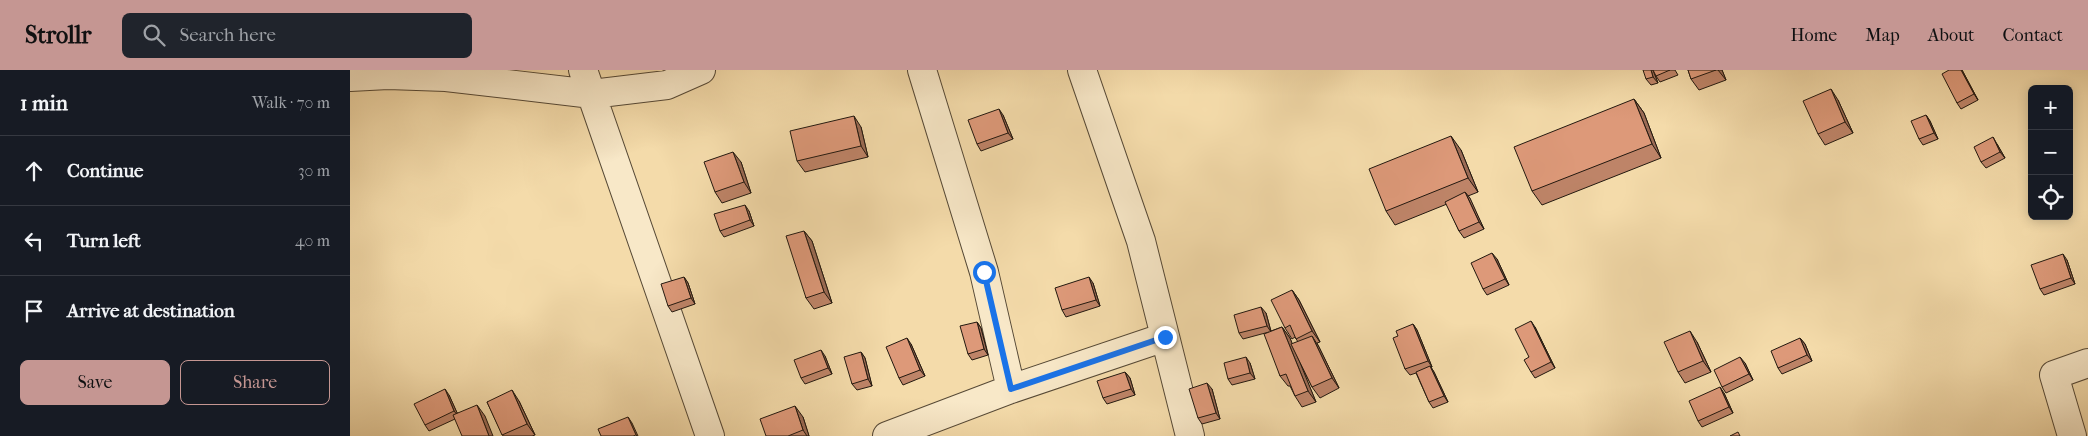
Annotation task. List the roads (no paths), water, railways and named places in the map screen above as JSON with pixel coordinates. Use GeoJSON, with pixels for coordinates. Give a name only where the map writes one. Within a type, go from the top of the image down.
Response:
{"type":"FeatureCollection","features":[{"type":"Feature","properties":{"kind":"street"},"geometry":{"type":"LineString","coordinates":[[350,77],[388,75],[666,85],[701,70]]}},
{"type":"Feature","properties":{"kind":"street"},"geometry":{"type":"LineString","coordinates":[[922,70],[984,272],[1011,389]]}},
{"type":"Feature","properties":{"kind":"street"},"geometry":{"type":"LineString","coordinates":[[1082,70],[1141,241],[1190,436]]}},
{"type":"Feature","properties":{"kind":"street"},"geometry":{"type":"LineString","coordinates":[[587,82],[710,436]]}},
{"type":"Feature","properties":{"kind":"street"},"geometry":{"type":"LineString","coordinates":[[887,436],[1011,389],[1165,337]]}},
{"type":"Feature","properties":{"kind":"street"},"geometry":{"type":"LineString","coordinates":[[2072,436],[2054,375],[2088,363]]}}]}
